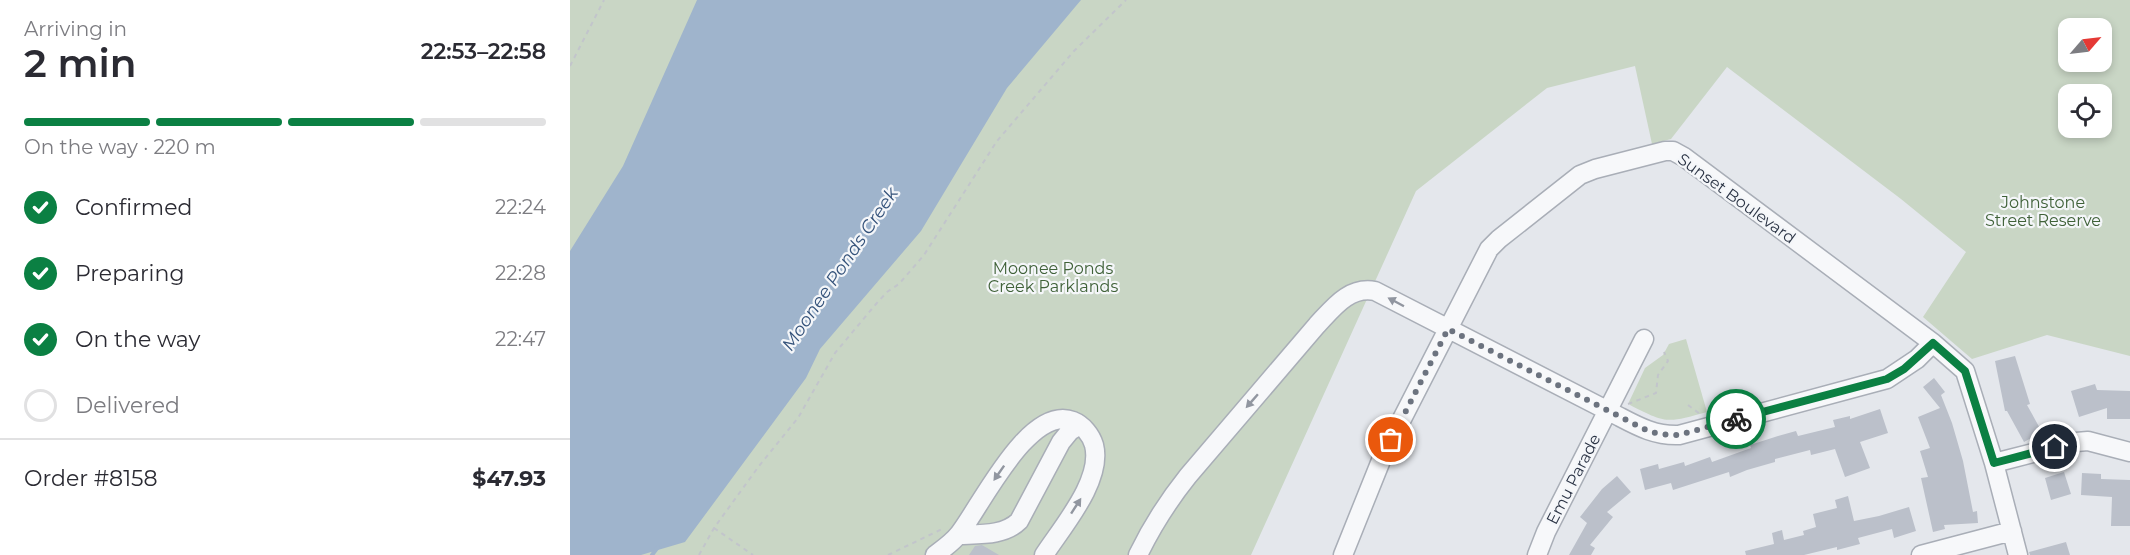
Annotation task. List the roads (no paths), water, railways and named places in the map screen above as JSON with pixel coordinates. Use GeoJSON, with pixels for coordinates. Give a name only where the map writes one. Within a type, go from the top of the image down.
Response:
{"type":"FeatureCollection","features":[{"type":"Feature","properties":{"kind":"street","name":"Sunset Boulevard"},"geometry":{"type":"LineString","coordinates":[[1343,555],[1382,458],[1485,255],[1499,238],[1580,175],[1665,151],[1673,151],[1684,157],[1933,343],[1965,371],[1994,463],[2018,555]]}},
{"type":"Feature","properties":{"kind":"street"},"geometry":{"type":"LineString","coordinates":[[1138,555],[1150,531],[1188,476],[1317,325],[1347,296],[1365,289],[1375,291],[1448,329],[1616,408],[1650,432],[1669,435],[1679,435],[1887,379],[1904,369],[1933,343]]}},
{"type":"Feature","properties":{"kind":"street","name":"Emu Parade"},"geometry":{"type":"LineString","coordinates":[[1537,555],[1546,532],[1616,408],[1644,339]]}},
{"type":"Feature","properties":{"kind":"street"},"geometry":{"type":"LineString","coordinates":[[935,555],[950,532],[1029,437],[1055,420],[1064,419],[1080,425],[1088,432],[1095,454],[1094,472],[1083,494],[1044,555]]}},
{"type":"Feature","properties":{"kind":"street"},"geometry":{"type":"LineString","coordinates":[[950,532],[1000,531],[1012,528],[1020,521],[1061,442],[1070,431],[1080,425]]}},
{"type":"Feature","properties":{"kind":"street"},"geometry":{"type":"LineString","coordinates":[[1994,463],[2082,441],[2100,443],[2130,452]]}},
{"type":"Feature","properties":{"kind":"street"},"geometry":{"type":"LineString","coordinates":[[1921,555],[2012,531]]}},
{"type":"Feature","properties":{"kind":"water"},"geometry":{"type":"Polygon","coordinates":[[[697,0],[1081,0],[1007,88],[921,231],[820,349],[806,378],[685,542],[641,555],[570,555],[570,251],[623,166],[697,0]]]}},
{"type":"Feature","properties":{"kind":"waterway","name":"Moonee Ponds Creek"},"geometry":{"type":"LineString","coordinates":[[652,555],[658,547]]}},
{"type":"Feature","properties":{"kind":"park label","name":"Johnstone Street Reserve"},"geometry":{"type":"Point","coordinates":[2043,211]}},
{"type":"Feature","properties":{"kind":"park label","name":"Moonee Ponds Creek Parklands"},"geometry":{"type":"Point","coordinates":[1053,277]}}]}
